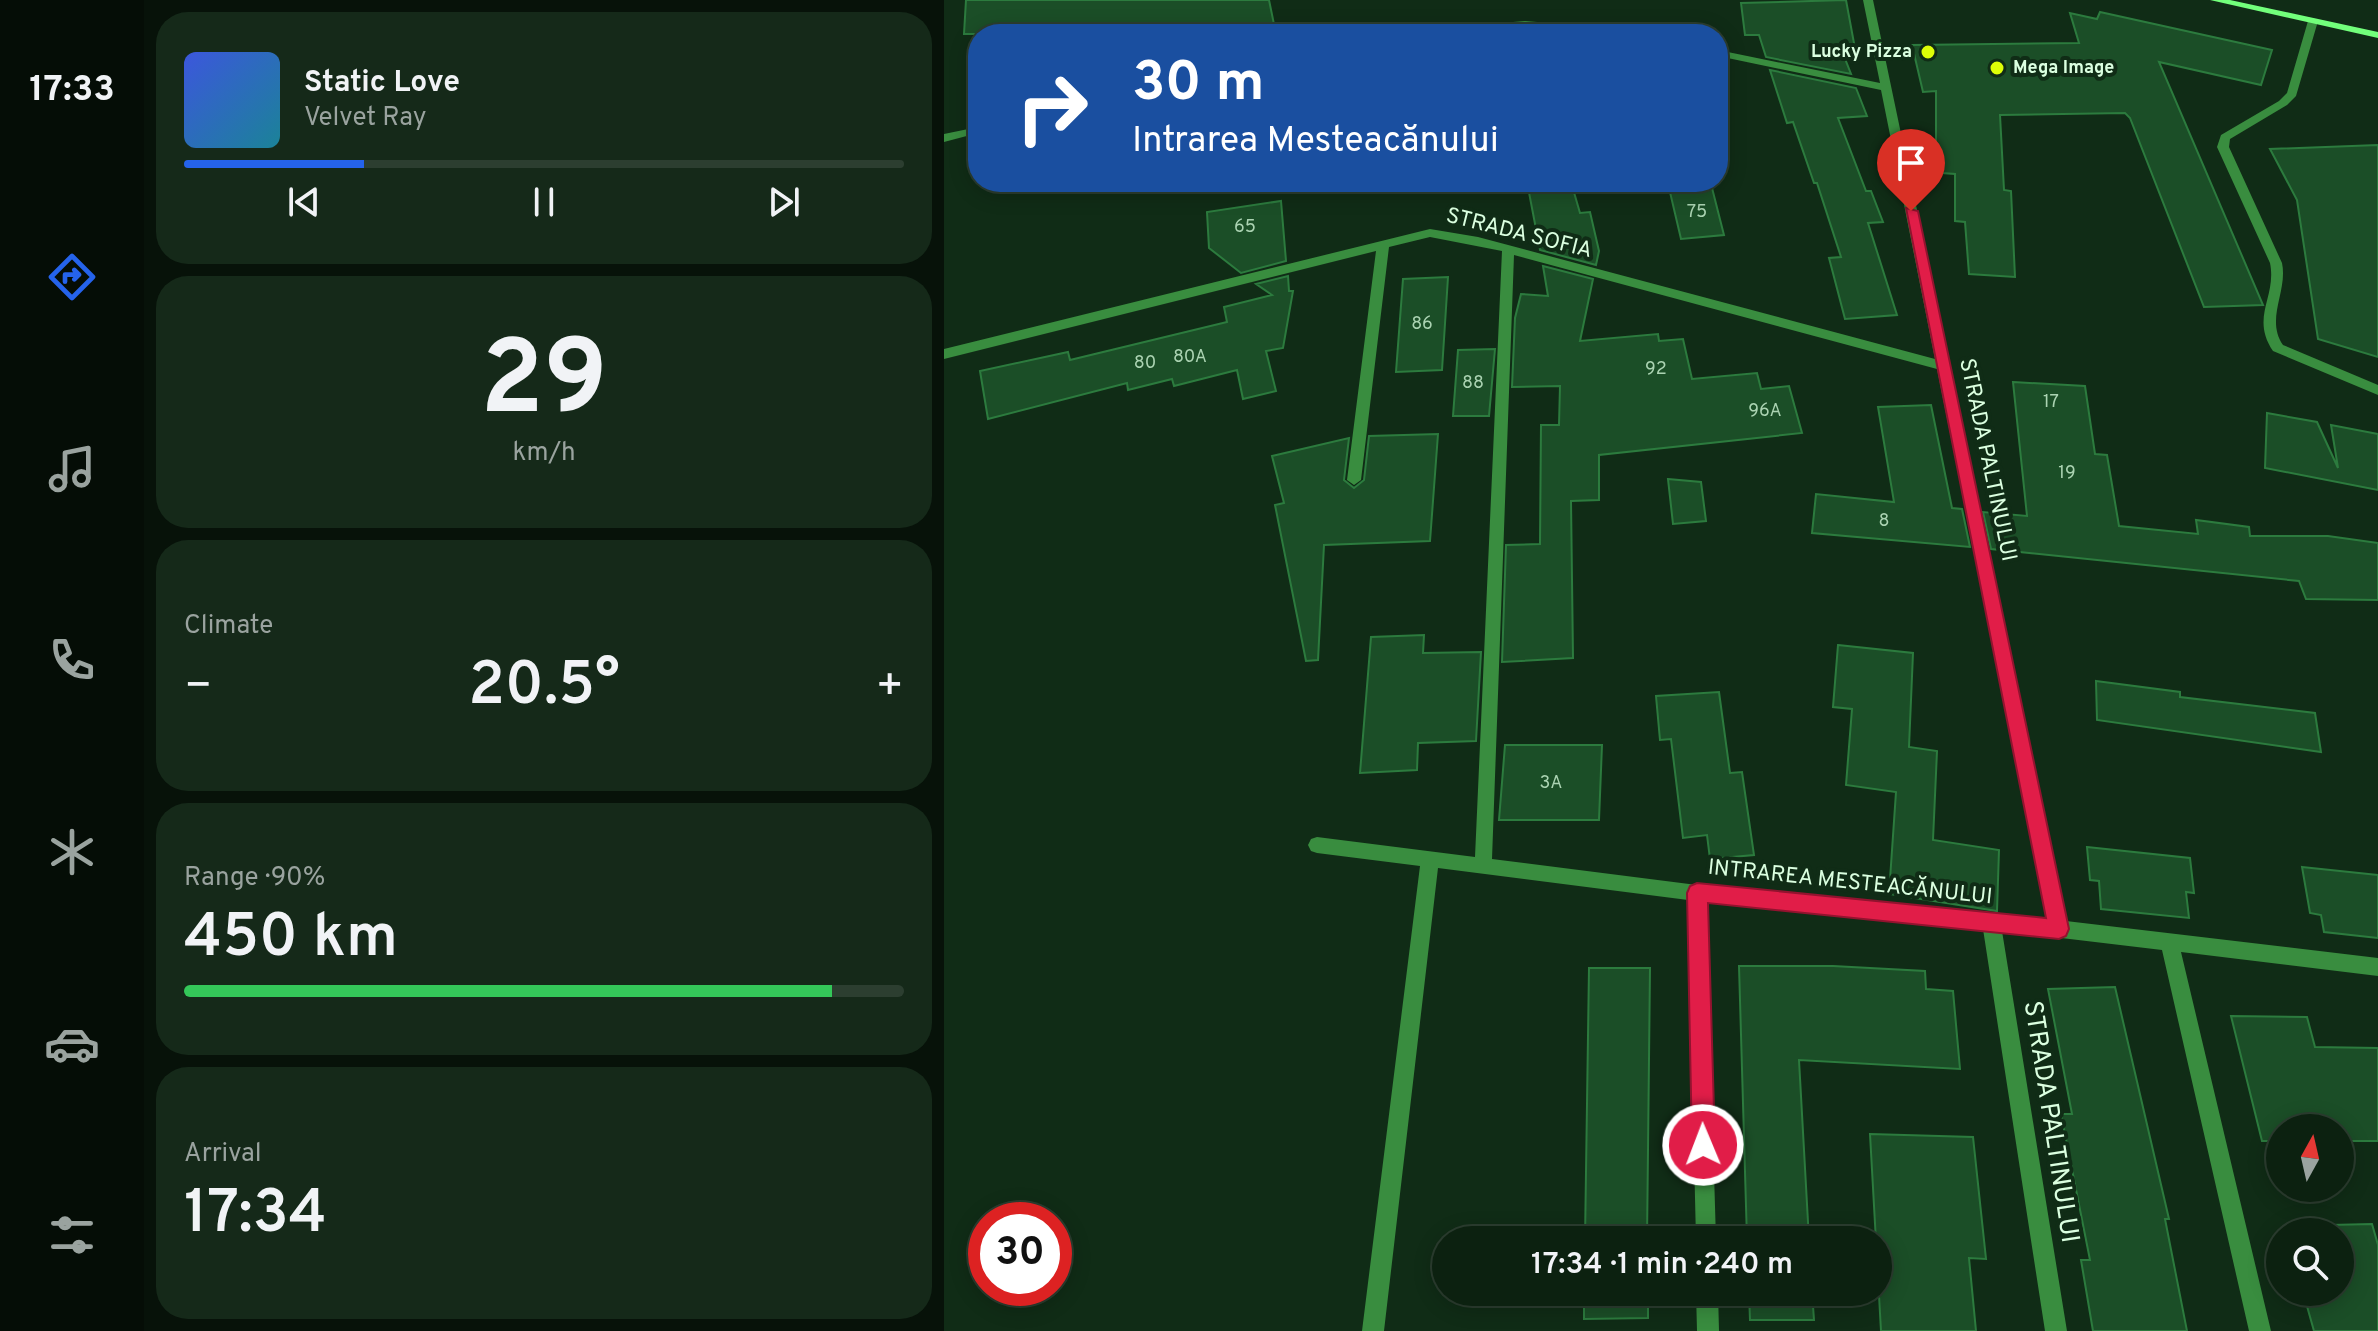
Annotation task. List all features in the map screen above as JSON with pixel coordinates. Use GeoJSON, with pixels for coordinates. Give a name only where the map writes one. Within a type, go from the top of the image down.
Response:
{"type":"FeatureCollection","features":[{"type":"Feature","properties":{"kind":"main road"},"geometry":{"type":"LineString","coordinates":[[2224,1],[2378,35]]}},
{"type":"Feature","properties":{"kind":"street","name":"STRADA PALTINULUI"},"geometry":{"type":"LineString","coordinates":[[1868,0],[2059,929]]}},
{"type":"Feature","properties":{"kind":"street"},"geometry":{"type":"LineString","coordinates":[[2313,21],[2292,94],[2283,103],[2225,137],[2223,147],[2278,270],[2268,327],[2270,339],[2278,348],[2378,390]]}},
{"type":"Feature","properties":{"kind":"street"},"geometry":{"type":"LineString","coordinates":[[1506,24],[1541,24]]}},
{"type":"Feature","properties":{"kind":"street"},"geometry":{"type":"LineString","coordinates":[[1728,55],[1886,88]]}},
{"type":"Feature","properties":{"kind":"street"},"geometry":{"type":"LineString","coordinates":[[944,138],[968,132]]}},
{"type":"Feature","properties":{"kind":"street","name":"STRADA SOFIA"},"geometry":{"type":"LineString","coordinates":[[944,354],[1430,233],[1478,241],[1943,366]]}},
{"type":"Feature","properties":{"kind":"street"},"geometry":{"type":"LineString","coordinates":[[1354,480],[1383,243]]}},
{"type":"Feature","properties":{"kind":"street"},"geometry":{"type":"LineString","coordinates":[[1483,865],[1508,250]]}},
{"type":"Feature","properties":{"kind":"street","name":"INTRAREA MESTEACĂNULUI"},"geometry":{"type":"LineString","coordinates":[[1317,845],[1697,893],[1991,921],[2378,967]]}},
{"type":"Feature","properties":{"kind":"street"},"geometry":{"type":"LineString","coordinates":[[1373,1331],[1430,859]]}},
{"type":"Feature","properties":{"kind":"street"},"geometry":{"type":"LineString","coordinates":[[1697,893],[1706,1226]]}},
{"type":"Feature","properties":{"kind":"street","name":"STRADA PALTINULUI"},"geometry":{"type":"LineString","coordinates":[[1991,921],[2056,1331]]}},
{"type":"Feature","properties":{"kind":"street"},"geometry":{"type":"LineString","coordinates":[[2169,942],[2260,1331]]}},
{"type":"Feature","properties":{"kind":"street"},"geometry":{"type":"LineString","coordinates":[[1707,1306],[1708,1331]]}},
{"type":"Feature","properties":{"kind":"building"},"geometry":{"type":"Polygon","coordinates":[[[966,0],[1269,0],[1274,24],[968,24],[968,34],[964,34],[966,0]]]}},
{"type":"Feature","properties":{"kind":"building"},"geometry":{"type":"Polygon","coordinates":[[[1846,0],[1856,54],[1842,51],[1851,74],[1766,57],[1759,35],[1745,35],[1741,3],[1846,0]]]}},
{"type":"Feature","properties":{"kind":"building"},"geometry":{"type":"Polygon","coordinates":[[[2100,12],[2272,50],[2261,85],[2159,62],[2263,305],[2204,307],[2130,118],[2125,113],[2000,115],[2004,190],[2011,191],[2015,277],[1969,274],[1965,222],[1955,221],[1955,174],[1942,173],[1936,148],[1936,91],[1923,92],[1912,45],[2079,43],[2070,13],[2097,19],[2100,12]]]}},
{"type":"Feature","properties":{"kind":"building"},"geometry":{"type":"Polygon","coordinates":[[[1770,70],[1856,88],[1867,116],[1838,118],[1866,191],[1871,191],[1883,222],[1868,223],[1897,315],[1845,319],[1829,258],[1841,257],[1817,183],[1814,183],[1793,122],[1787,123],[1770,70]]]}},
{"type":"Feature","properties":{"kind":"building"},"geometry":{"type":"Polygon","coordinates":[[[2378,145],[2378,357],[2318,339],[2297,200],[2270,149],[2378,145]]]}},
{"type":"Feature","properties":{"kind":"building"},"geometry":{"type":"Polygon","coordinates":[[[1529,192],[1574,192],[1580,213],[1590,212],[1599,251],[1596,265],[1540,250],[1529,192]]]}},
{"type":"Feature","properties":{"kind":"building"},"geometry":{"type":"Polygon","coordinates":[[[1670,192],[1713,192],[1724,235],[1681,239],[1670,192]]]}},
{"type":"Feature","properties":{"kind":"building"},"geometry":{"type":"Polygon","coordinates":[[[1281,201],[1286,261],[1241,273],[1209,248],[1207,212],[1281,201]]]}},
{"type":"Feature","properties":{"kind":"building"},"geometry":{"type":"Polygon","coordinates":[[[1543,266],[1593,279],[1580,341],[1658,334],[1659,341],[1683,339],[1692,379],[1757,373],[1761,389],[1789,386],[1802,433],[1599,455],[1599,500],[1571,501],[1573,658],[1502,662],[1506,545],[1540,544],[1541,425],[1559,425],[1560,386],[1512,387],[1515,318],[1521,294],[1548,296],[1543,266]]]}},
{"type":"Feature","properties":{"kind":"building"},"geometry":{"type":"Polygon","coordinates":[[[1288,276],[1289,291],[1293,291],[1283,348],[1266,351],[1276,391],[1243,399],[1237,370],[1174,386],[1172,379],[1128,390],[1127,383],[988,419],[980,371],[1068,352],[1070,360],[1227,322],[1224,307],[1272,295],[1256,284],[1288,276]]]}},
{"type":"Feature","properties":{"kind":"building"},"geometry":{"type":"Polygon","coordinates":[[[1448,277],[1442,370],[1396,372],[1403,279],[1448,277]]]}},
{"type":"Feature","properties":{"kind":"building"},"geometry":{"type":"Polygon","coordinates":[[[1495,349],[1489,416],[1453,416],[1458,350],[1495,349]]]}},
{"type":"Feature","properties":{"kind":"building"},"geometry":{"type":"Polygon","coordinates":[[[2013,382],[2085,386],[2095,454],[2107,455],[2119,526],[2198,534],[2196,520],[2249,527],[2250,536],[2328,536],[2378,543],[2378,600],[2306,599],[2299,581],[1991,549],[1983,512],[2027,516],[2013,382]]]}},
{"type":"Feature","properties":{"kind":"building"},"geometry":{"type":"Polygon","coordinates":[[[1931,405],[1952,508],[1962,509],[1970,547],[1812,533],[1816,494],[1894,502],[1878,407],[1931,405]]]}},
{"type":"Feature","properties":{"kind":"building"},"geometry":{"type":"Polygon","coordinates":[[[2267,413],[2317,422],[2338,468],[2331,425],[2378,434],[2378,490],[2265,468],[2267,413]]]}},
{"type":"Feature","properties":{"kind":"building"},"geometry":{"type":"Polygon","coordinates":[[[1438,434],[1430,541],[1324,545],[1318,660],[1306,661],[1275,505],[1284,503],[1272,456],[1349,438],[1344,480],[1354,488],[1364,480],[1369,436],[1438,434]]]}},
{"type":"Feature","properties":{"kind":"building"},"geometry":{"type":"Polygon","coordinates":[[[1668,479],[1701,482],[1706,521],[1673,524],[1668,479]]]}},
{"type":"Feature","properties":{"kind":"building"},"geometry":{"type":"Polygon","coordinates":[[[1424,635],[1423,653],[1481,652],[1476,741],[1418,743],[1417,770],[1360,773],[1371,637],[1424,635]]]}},
{"type":"Feature","properties":{"kind":"building"},"geometry":{"type":"Polygon","coordinates":[[[1838,645],[1913,653],[1909,747],[1937,751],[1933,840],[1999,850],[1997,911],[1889,894],[1896,792],[1846,785],[1852,709],[1833,707],[1838,645]]]}},
{"type":"Feature","properties":{"kind":"building"},"geometry":{"type":"Polygon","coordinates":[[[2096,681],[2180,692],[2180,697],[2315,713],[2321,752],[2097,720],[2096,681]]]}},
{"type":"Feature","properties":{"kind":"building"},"geometry":{"type":"Polygon","coordinates":[[[1719,692],[1730,773],[1742,772],[1754,855],[1710,859],[1707,835],[1683,838],[1671,739],[1660,740],[1656,696],[1719,692]]]}},
{"type":"Feature","properties":{"kind":"building"},"geometry":{"type":"Polygon","coordinates":[[[1505,745],[1602,745],[1599,820],[1499,820],[1505,745]]]}},
{"type":"Feature","properties":{"kind":"building"},"geometry":{"type":"Polygon","coordinates":[[[2087,847],[2190,858],[2194,893],[2186,892],[2189,918],[2101,909],[2099,881],[2090,880],[2087,847]]]}},
{"type":"Feature","properties":{"kind":"building"},"geometry":{"type":"Polygon","coordinates":[[[2302,867],[2378,875],[2378,938],[2324,932],[2321,915],[2310,913],[2302,867]]]}},
{"type":"Feature","properties":{"kind":"building"},"geometry":{"type":"Polygon","coordinates":[[[1739,966],[1833,966],[1925,971],[1926,989],[1953,991],[1960,1069],[1799,1060],[1808,1226],[1747,1226],[1739,966]]]}},
{"type":"Feature","properties":{"kind":"building"},"geometry":{"type":"Polygon","coordinates":[[[1589,968],[1650,968],[1647,1226],[1585,1226],[1589,968]]]}},
{"type":"Feature","properties":{"kind":"building"},"geometry":{"type":"Polygon","coordinates":[[[2115,987],[2169,1219],[2165,1219],[2187,1331],[2093,1331],[2081,1260],[2090,1260],[2061,1114],[2072,1114],[2048,989],[2115,987]]]}},
{"type":"Feature","properties":{"kind":"building"},"geometry":{"type":"Polygon","coordinates":[[[2231,1016],[2307,1017],[2315,1047],[2378,1048],[2378,1141],[2354,1141],[2354,1114],[2266,1114],[2266,1141],[2262,1141],[2231,1016]]]}},
{"type":"Feature","properties":{"kind":"building"},"geometry":{"type":"Polygon","coordinates":[[[1870,1134],[1973,1137],[1986,1259],[1969,1258],[1976,1331],[1881,1331],[1880,1306],[1892,1306],[1892,1226],[1875,1226],[1870,1134]]]}},
{"type":"Feature","properties":{"kind":"building"},"geometry":{"type":"Polygon","coordinates":[[[2354,1224],[2372,1224],[2378,1245],[2378,1331],[2314,1331],[2307,1306],[2354,1306],[2354,1224]]]}},
{"type":"Feature","properties":{"kind":"building"},"geometry":{"type":"Polygon","coordinates":[[[1584,1306],[1648,1306],[1648,1318],[1584,1319],[1584,1306]]]}},
{"type":"Feature","properties":{"kind":"building"},"geometry":{"type":"Polygon","coordinates":[[[1750,1306],[1813,1306],[1814,1320],[1750,1320],[1750,1306]]]}},
{"type":"Feature","properties":{"kind":"place","name":"Lucky Pizza"},"geometry":{"type":"Point","coordinates":[1928,52]}},
{"type":"Feature","properties":{"kind":"place","name":"Mega Image"},"geometry":{"type":"Point","coordinates":[1997,68]}},
{"type":"Feature","properties":{"kind":"route"},"geometry":{"type":"LineString","coordinates":[[1703,1145],[1697,893],[2059,929],[1911,211]]}}]}
